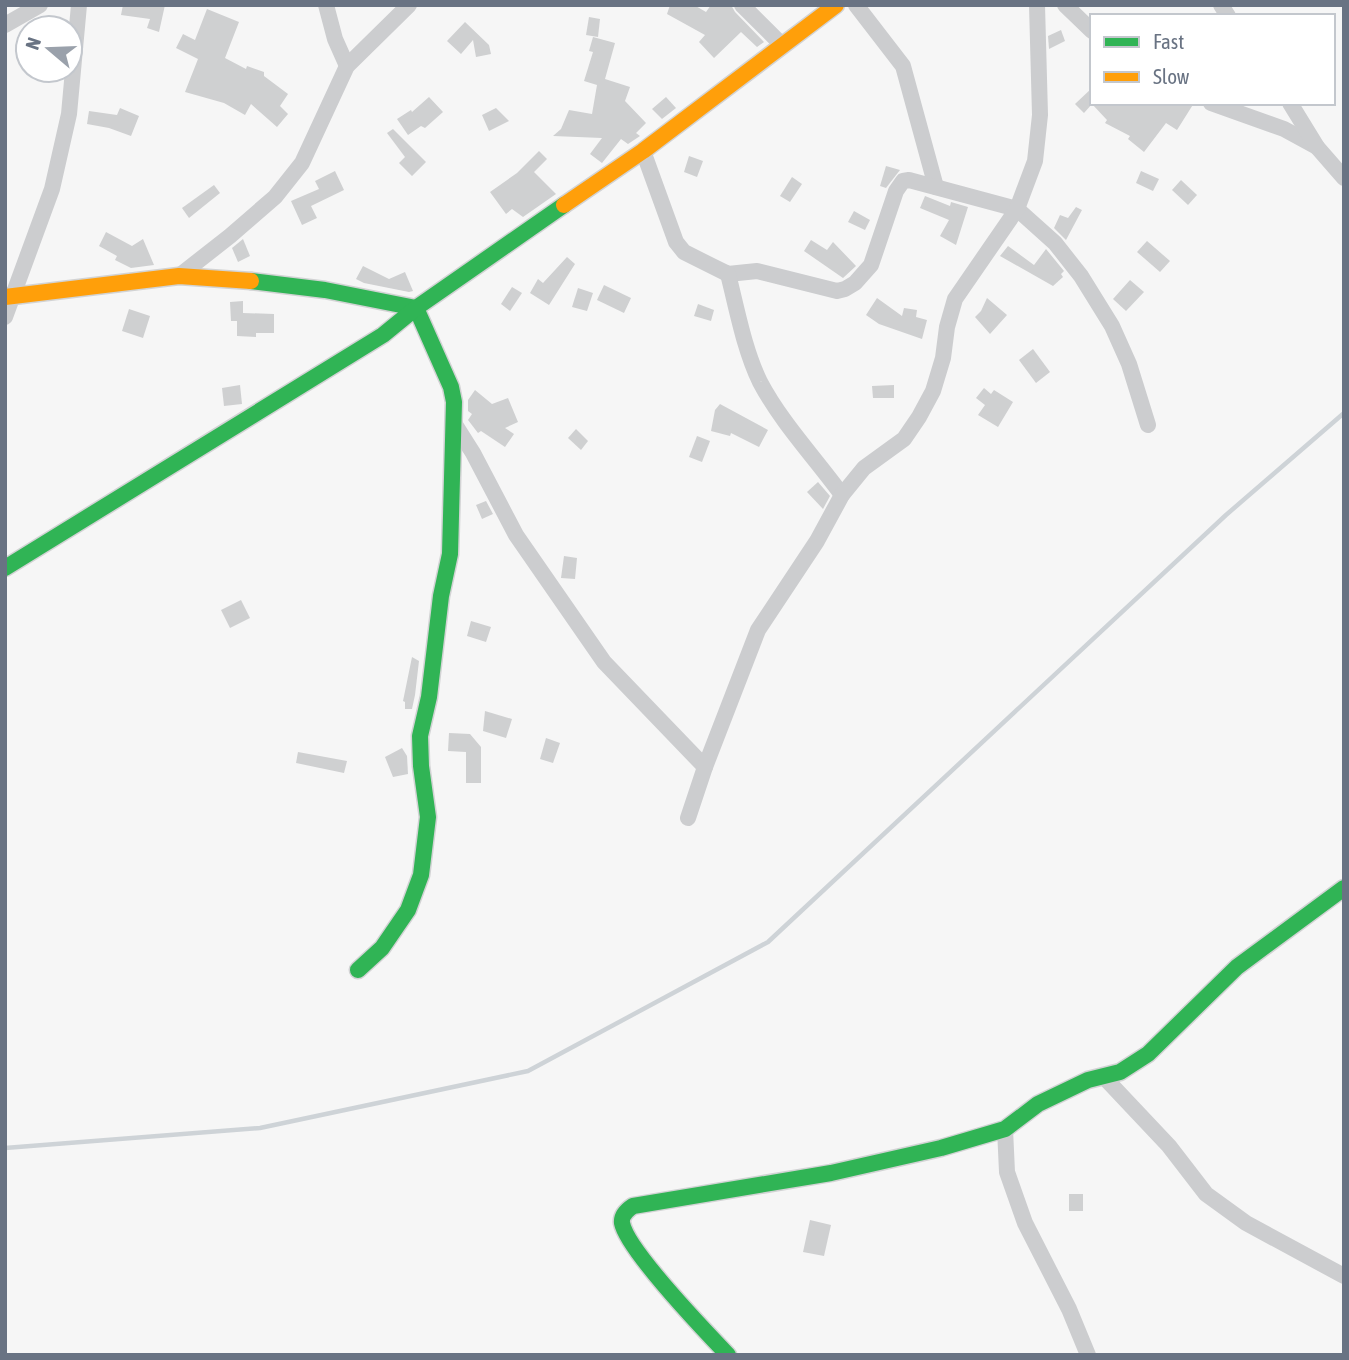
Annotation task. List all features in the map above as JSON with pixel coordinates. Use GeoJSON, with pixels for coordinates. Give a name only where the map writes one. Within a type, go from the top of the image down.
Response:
{"type":"FeatureCollection","features":[{"type":"Feature","properties":{"kind":"street"},"geometry":{"type":"LineString","coordinates":[[5,25],[40,5]]}},
{"type":"Feature","properties":{"kind":"street"},"geometry":{"type":"LineString","coordinates":[[5,317],[10,296],[52,189],[69,114],[79,5]]}},
{"type":"Feature","properties":{"kind":"street"},"geometry":{"type":"LineString","coordinates":[[326,5],[335,39],[347,66]]}},
{"type":"Feature","properties":{"kind":"street"},"geometry":{"type":"LineString","coordinates":[[179,275],[275,197],[295,172],[312,142],[347,66],[409,5]]}},
{"type":"Feature","properties":{"kind":"street"},"geometry":{"type":"LineString","coordinates":[[742,5],[782,45]]}},
{"type":"Feature","properties":{"kind":"street"},"geometry":{"type":"LineString","coordinates":[[5,568],[383,335],[416,308],[643,151],[836,5]]}},
{"type":"Feature","properties":{"kind":"street"},"geometry":{"type":"LineString","coordinates":[[856,5],[904,66],[936,187]]}},
{"type":"Feature","properties":{"kind":"street"},"geometry":{"type":"LineString","coordinates":[[688,818],[758,630],[817,541],[842,495],[864,468],[904,439],[919,417],[933,391],[955,299],[1017,209],[1035,160],[1040,115],[1037,5]]}},
{"type":"Feature","properties":{"kind":"street"},"geometry":{"type":"LineString","coordinates":[[1065,5],[1090,29]]}},
{"type":"Feature","properties":{"kind":"street"},"geometry":{"type":"LineString","coordinates":[[1217,105],[1284,129],[1317,147]]}},
{"type":"Feature","properties":{"kind":"street"},"geometry":{"type":"LineString","coordinates":[[1291,105],[1317,147],[1344,178]]}},
{"type":"Feature","properties":{"kind":"street"},"geometry":{"type":"LineString","coordinates":[[643,151],[676,242],[684,252],[727,274],[757,271],[836,291],[855,283],[871,265],[896,191],[903,181],[909,180],[1017,209],[1055,243],[1082,276],[1112,326],[1129,364],[1148,425]]}},
{"type":"Feature","properties":{"kind":"street"},"geometry":{"type":"LineString","coordinates":[[727,274],[761,382],[786,421],[842,495]]}},
{"type":"Feature","properties":{"kind":"street"},"geometry":{"type":"LineString","coordinates":[[10,296],[179,275],[325,290],[416,308]]}},
{"type":"Feature","properties":{"kind":"street"},"geometry":{"type":"LineString","coordinates":[[358,970],[382,948],[408,910],[421,876],[428,817],[421,766],[421,736],[429,697],[441,596],[450,554],[454,422],[451,387],[416,308]]}},
{"type":"Feature","properties":{"kind":"street"},"geometry":{"type":"LineString","coordinates":[[454,422],[516,535],[604,662],[705,767]]}},
{"type":"Feature","properties":{"kind":"street"},"geometry":{"type":"LineString","coordinates":[[728,1355],[682,1306],[627,1236],[621,1221],[623,1213],[633,1206],[831,1173],[941,1148],[1005,1129],[1038,1104],[1088,1080],[1120,1072],[1148,1054],[1237,967],[1344,888]]}},
{"type":"Feature","properties":{"kind":"street"},"geometry":{"type":"LineString","coordinates":[[1103,1076],[1169,1146],[1206,1194],[1246,1223],[1344,1276]]}},
{"type":"Feature","properties":{"kind":"street"},"geometry":{"type":"LineString","coordinates":[[1005,1129],[1007,1172],[1025,1223],[1069,1309],[1087,1355]]}},
{"type":"Feature","properties":{"kind":"building"},"geometry":{"type":"Polygon","coordinates":[[[123,5],[165,5],[159,32],[147,28],[150,19],[121,15],[123,5]]]}},
{"type":"Feature","properties":{"kind":"building"},"geometry":{"type":"Polygon","coordinates":[[[670,5],[694,5],[706,12],[711,5],[731,5],[764,42],[757,47],[741,32],[714,58],[699,42],[705,35],[667,14],[670,5]]]}},
{"type":"Feature","properties":{"kind":"building"},"geometry":{"type":"Polygon","coordinates":[[[207,9],[239,22],[225,58],[246,69],[247,66],[264,72],[264,76],[288,94],[280,106],[288,114],[277,127],[251,104],[245,115],[224,103],[185,92],[198,59],[176,48],[183,34],[195,40],[207,9]]]}},
{"type":"Feature","properties":{"kind":"building"},"geometry":{"type":"Polygon","coordinates":[[[589,17],[600,19],[598,37],[586,35],[589,17]]]}},
{"type":"Feature","properties":{"kind":"building"},"geometry":{"type":"Polygon","coordinates":[[[465,22],[489,45],[491,54],[476,57],[473,40],[461,54],[447,41],[465,22]]]}},
{"type":"Feature","properties":{"kind":"building"},"geometry":{"type":"Polygon","coordinates":[[[1061,30],[1065,41],[1049,49],[1048,36],[1061,30]]]}},
{"type":"Feature","properties":{"kind":"building"},"geometry":{"type":"Polygon","coordinates":[[[593,37],[615,43],[605,79],[630,87],[625,101],[646,123],[636,133],[640,136],[628,144],[621,139],[602,163],[590,154],[602,138],[553,136],[561,129],[569,110],[592,114],[597,85],[584,81],[593,52],[589,51],[593,37]]]}},
{"type":"Feature","properties":{"kind":"building"},"geometry":{"type":"Polygon","coordinates":[[[1090,90],[1091,105],[1084,113],[1075,104],[1090,90]]]}},
{"type":"Feature","properties":{"kind":"building"},"geometry":{"type":"Polygon","coordinates":[[[429,97],[443,112],[425,128],[421,126],[408,135],[397,119],[411,110],[412,112],[429,97]]]}},
{"type":"Feature","properties":{"kind":"building"},"geometry":{"type":"Polygon","coordinates":[[[666,97],[676,108],[662,119],[652,109],[666,97]]]}},
{"type":"Feature","properties":{"kind":"building"},"geometry":{"type":"Polygon","coordinates":[[[1093,105],[1193,105],[1177,130],[1166,123],[1144,152],[1128,139],[1130,136],[1105,123],[1107,120],[1093,105]]]}},
{"type":"Feature","properties":{"kind":"building"},"geometry":{"type":"Polygon","coordinates":[[[120,108],[139,116],[131,136],[87,124],[89,111],[117,115],[120,108]]]}},
{"type":"Feature","properties":{"kind":"building"},"geometry":{"type":"Polygon","coordinates":[[[496,108],[509,121],[489,131],[482,115],[496,108]]]}},
{"type":"Feature","properties":{"kind":"building"},"geometry":{"type":"Polygon","coordinates":[[[393,129],[426,162],[412,176],[399,163],[405,157],[387,133],[393,129]]]}},
{"type":"Feature","properties":{"kind":"building"},"geometry":{"type":"Polygon","coordinates":[[[539,151],[547,159],[534,172],[556,194],[523,217],[512,209],[506,214],[490,192],[517,173],[539,151]]]}},
{"type":"Feature","properties":{"kind":"building"},"geometry":{"type":"Polygon","coordinates":[[[689,156],[703,161],[697,177],[684,172],[689,156]]]}},
{"type":"Feature","properties":{"kind":"building"},"geometry":{"type":"Polygon","coordinates":[[[886,166],[900,170],[886,188],[880,186],[886,166]]]}},
{"type":"Feature","properties":{"kind":"building"},"geometry":{"type":"Polygon","coordinates":[[[335,171],[344,190],[311,206],[317,218],[302,225],[291,201],[319,189],[315,181],[335,171]]]}},
{"type":"Feature","properties":{"kind":"building"},"geometry":{"type":"Polygon","coordinates":[[[1141,171],[1159,179],[1153,191],[1136,183],[1141,171]]]}},
{"type":"Feature","properties":{"kind":"building"},"geometry":{"type":"Polygon","coordinates":[[[792,177],[802,184],[790,202],[780,196],[792,177]]]}},
{"type":"Feature","properties":{"kind":"building"},"geometry":{"type":"Polygon","coordinates":[[[1181,180],[1197,195],[1188,205],[1172,190],[1181,180]]]}},
{"type":"Feature","properties":{"kind":"building"},"geometry":{"type":"Polygon","coordinates":[[[214,185],[220,193],[189,218],[182,208],[214,185]]]}},
{"type":"Feature","properties":{"kind":"building"},"geometry":{"type":"Polygon","coordinates":[[[925,196],[950,206],[951,202],[968,207],[956,245],[940,236],[949,220],[920,208],[925,196]]]}},
{"type":"Feature","properties":{"kind":"building"},"geometry":{"type":"Polygon","coordinates":[[[1076,207],[1082,210],[1066,240],[1054,228],[1060,215],[1068,218],[1076,207]]]}},
{"type":"Feature","properties":{"kind":"building"},"geometry":{"type":"Polygon","coordinates":[[[854,211],[870,220],[865,230],[848,222],[854,211]]]}},
{"type":"Feature","properties":{"kind":"building"},"geometry":{"type":"Polygon","coordinates":[[[106,232],[132,246],[143,239],[154,265],[131,268],[115,260],[117,256],[99,246],[106,232]]]}},
{"type":"Feature","properties":{"kind":"building"},"geometry":{"type":"Polygon","coordinates":[[[243,239],[250,256],[238,262],[232,248],[243,239]]]}},
{"type":"Feature","properties":{"kind":"building"},"geometry":{"type":"Polygon","coordinates":[[[811,240],[827,250],[833,242],[856,266],[843,278],[804,251],[811,240]]]}},
{"type":"Feature","properties":{"kind":"building"},"geometry":{"type":"Polygon","coordinates":[[[1147,241],[1170,261],[1160,272],[1137,252],[1147,241]]]}},
{"type":"Feature","properties":{"kind":"building"},"geometry":{"type":"Polygon","coordinates":[[[1008,246],[1034,265],[1046,249],[1064,271],[1061,274],[1063,277],[1053,286],[1000,256],[1008,246]]]}},
{"type":"Feature","properties":{"kind":"building"},"geometry":{"type":"Polygon","coordinates":[[[567,257],[575,264],[549,305],[530,293],[538,279],[543,283],[567,257]]]}},
{"type":"Feature","properties":{"kind":"building"},"geometry":{"type":"Polygon","coordinates":[[[363,266],[389,279],[405,272],[413,291],[364,283],[356,279],[363,266]]]}},
{"type":"Feature","properties":{"kind":"building"},"geometry":{"type":"Polygon","coordinates":[[[1130,280],[1144,292],[1126,311],[1113,299],[1130,280]]]}},
{"type":"Feature","properties":{"kind":"building"},"geometry":{"type":"Polygon","coordinates":[[[604,285],[631,298],[624,313],[597,300],[604,285]]]}},
{"type":"Feature","properties":{"kind":"building"},"geometry":{"type":"Polygon","coordinates":[[[512,287],[522,293],[510,311],[501,304],[512,287]]]}},
{"type":"Feature","properties":{"kind":"building"},"geometry":{"type":"Polygon","coordinates":[[[578,288],[593,293],[587,311],[572,307],[578,288]]]}},
{"type":"Feature","properties":{"kind":"building"},"geometry":{"type":"Polygon","coordinates":[[[877,298],[902,316],[904,308],[917,310],[916,317],[927,320],[922,339],[879,324],[866,315],[877,298]]]}},
{"type":"Feature","properties":{"kind":"building"},"geometry":{"type":"Polygon","coordinates":[[[987,298],[1007,315],[990,334],[975,317],[987,298]]]}},
{"type":"Feature","properties":{"kind":"building"},"geometry":{"type":"Polygon","coordinates":[[[243,301],[243,313],[274,314],[274,333],[256,333],[256,337],[237,336],[237,321],[231,321],[230,302],[243,301]]]}},
{"type":"Feature","properties":{"kind":"building"},"geometry":{"type":"Polygon","coordinates":[[[698,304],[714,310],[711,321],[694,316],[698,304]]]}},
{"type":"Feature","properties":{"kind":"building"},"geometry":{"type":"Polygon","coordinates":[[[129,309],[150,316],[143,338],[122,331],[129,309]]]}},
{"type":"Feature","properties":{"kind":"building"},"geometry":{"type":"Polygon","coordinates":[[[1033,349],[1050,372],[1036,383],[1019,360],[1033,349]]]}},
{"type":"Feature","properties":{"kind":"building"},"geometry":{"type":"Polygon","coordinates":[[[240,385],[242,404],[224,406],[222,388],[240,385]]]}},
{"type":"Feature","properties":{"kind":"building"},"geometry":{"type":"Polygon","coordinates":[[[894,385],[894,398],[873,398],[872,386],[894,385]]]}},
{"type":"Feature","properties":{"kind":"building"},"geometry":{"type":"Polygon","coordinates":[[[984,388],[991,394],[994,390],[1013,402],[998,427],[978,415],[985,405],[976,398],[984,388]]]}},
{"type":"Feature","properties":{"kind":"building"},"geometry":{"type":"Polygon","coordinates":[[[475,390],[492,404],[508,398],[518,422],[505,428],[514,434],[505,447],[481,431],[478,433],[468,420],[472,414],[468,411],[468,400],[475,390]]]}},
{"type":"Feature","properties":{"kind":"building"},"geometry":{"type":"Polygon","coordinates":[[[720,404],[768,430],[759,447],[731,433],[730,436],[711,431],[715,410],[720,404]]]}},
{"type":"Feature","properties":{"kind":"building"},"geometry":{"type":"Polygon","coordinates":[[[576,429],[588,441],[581,450],[568,438],[576,429]]]}},
{"type":"Feature","properties":{"kind":"building"},"geometry":{"type":"Polygon","coordinates":[[[697,436],[710,441],[702,462],[689,457],[697,436]]]}},
{"type":"Feature","properties":{"kind":"building"},"geometry":{"type":"Polygon","coordinates":[[[818,482],[830,496],[823,509],[807,492],[818,482]]]}},
{"type":"Feature","properties":{"kind":"building"},"geometry":{"type":"Polygon","coordinates":[[[486,501],[493,514],[482,519],[476,505],[486,501]]]}},
{"type":"Feature","properties":{"kind":"building"},"geometry":{"type":"Polygon","coordinates":[[[564,556],[577,558],[575,579],[561,578],[564,556]]]}},
{"type":"Feature","properties":{"kind":"building"},"geometry":{"type":"Polygon","coordinates":[[[241,600],[250,618],[230,628],[221,610],[241,600]]]}},
{"type":"Feature","properties":{"kind":"building"},"geometry":{"type":"Polygon","coordinates":[[[471,621],[491,627],[486,642],[467,636],[471,621]]]}},
{"type":"Feature","properties":{"kind":"building"},"geometry":{"type":"Polygon","coordinates":[[[412,657],[419,661],[415,695],[412,709],[405,709],[403,701],[412,657]]]}},
{"type":"Feature","properties":{"kind":"building"},"geometry":{"type":"Polygon","coordinates":[[[485,711],[512,719],[506,738],[483,731],[485,711]]]}},
{"type":"Feature","properties":{"kind":"building"},"geometry":{"type":"Polygon","coordinates":[[[449,733],[470,734],[481,747],[481,783],[466,783],[466,752],[448,751],[449,733]]]}},
{"type":"Feature","properties":{"kind":"building"},"geometry":{"type":"Polygon","coordinates":[[[546,738],[560,743],[553,763],[540,759],[546,738]]]}},
{"type":"Feature","properties":{"kind":"building"},"geometry":{"type":"Polygon","coordinates":[[[402,748],[407,756],[408,774],[393,777],[385,757],[402,748]]]}},
{"type":"Feature","properties":{"kind":"building"},"geometry":{"type":"Polygon","coordinates":[[[298,752],[347,761],[344,773],[296,763],[298,752]]]}},
{"type":"Feature","properties":{"kind":"building"},"geometry":{"type":"Polygon","coordinates":[[[1069,1194],[1083,1194],[1083,1211],[1069,1211],[1069,1194]]]}},
{"type":"Feature","properties":{"kind":"building"},"geometry":{"type":"Polygon","coordinates":[[[810,1220],[831,1225],[824,1256],[803,1252],[810,1220]]]}},
{"type":"Feature","properties":{"kind":"waterway"},"geometry":{"type":"LineString","coordinates":[[5,1148],[260,1128],[528,1071],[768,942],[1226,515],[1344,413]]}},
{"type":"Feature","properties":{"kind":"traffic: fast"},"geometry":{"type":"LineString","coordinates":[[5,568],[383,335],[416,308],[564,205]]}},
{"type":"Feature","properties":{"kind":"traffic: fast"},"geometry":{"type":"LineString","coordinates":[[251,281],[325,290],[416,308],[451,387],[454,402],[450,554],[441,596],[429,697],[420,736],[428,817],[421,875],[408,910],[382,948],[358,970]]}},
{"type":"Feature","properties":{"kind":"traffic: fast"},"geometry":{"type":"LineString","coordinates":[[728,1355],[652,1271],[627,1235],[622,1223],[623,1215],[633,1206],[831,1173],[941,1148],[1005,1129],[1038,1104],[1088,1080],[1120,1072],[1148,1054],[1237,967],[1344,888]]}},
{"type":"Feature","properties":{"kind":"traffic: slow"},"geometry":{"type":"LineString","coordinates":[[564,205],[643,151],[836,5]]}},
{"type":"Feature","properties":{"kind":"traffic: slow"},"geometry":{"type":"LineString","coordinates":[[5,297],[179,276],[251,281]]}}]}
